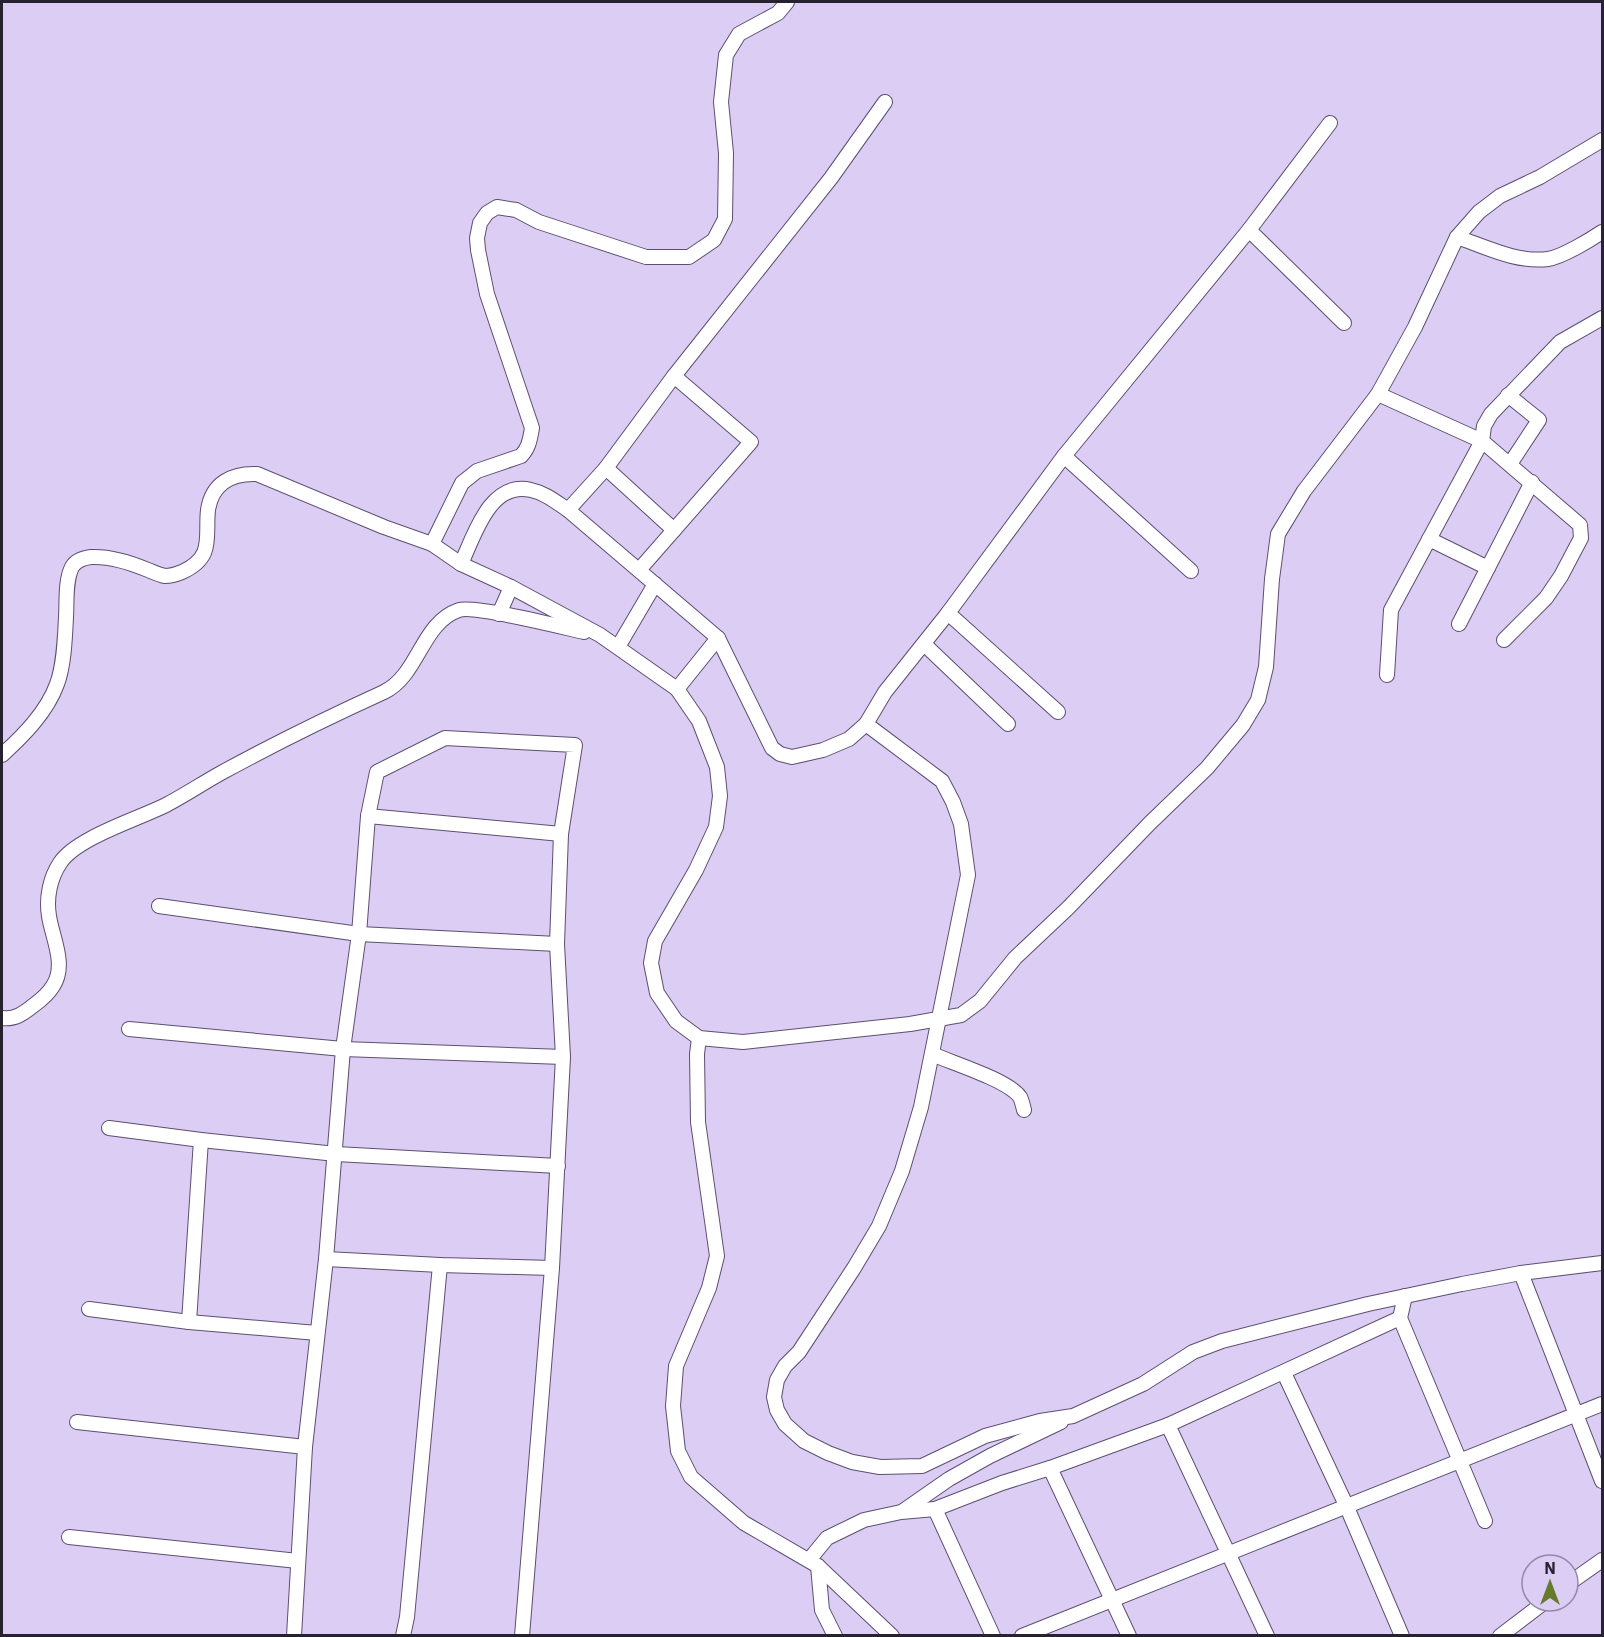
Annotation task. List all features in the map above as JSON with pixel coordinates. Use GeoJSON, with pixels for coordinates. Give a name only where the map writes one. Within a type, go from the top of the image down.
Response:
{"type":"FeatureCollection","features":[{"type":"Feature","properties":{"kind":"street"},"geometry":{"type":"LineString","coordinates":[[432,544],[462,483],[477,471],[521,456],[526,451],[531,436],[531,428],[488,294],[478,250],[477,238],[480,223],[487,213],[497,207],[516,210],[539,222],[646,257],[689,257],[714,240],[725,219],[726,153],[721,102],[726,55],[739,34],[778,13],[787,2]]}},
{"type":"Feature","properties":{"kind":"street"},"geometry":{"type":"LineString","coordinates":[[568,510],[606,468],[674,376],[831,178],[885,102]]}},
{"type":"Feature","properties":{"kind":"street"},"geometry":{"type":"LineString","coordinates":[[461,564],[494,499],[519,489],[530,489],[545,495],[568,510],[718,638],[772,748],[780,754],[792,757],[823,750],[849,739],[866,724],[885,692],[948,613],[1064,456],[1249,230],[1330,123]]}},
{"type":"Feature","properties":{"kind":"street"},"geometry":{"type":"LineString","coordinates":[[2,755],[21,737],[46,705],[58,683],[66,634],[68,585],[71,569],[76,561],[104,556],[165,576],[187,570],[202,557],[209,534],[208,510],[215,490],[225,479],[241,473],[256,474],[374,523],[432,544],[461,564],[600,635],[677,689],[699,721],[717,767],[720,796],[717,827],[696,870],[655,941],[651,963],[657,993],[676,1022],[699,1038],[743,1042],[939,1020],[961,1015],[980,1002],[1015,958],[1207,768],[1243,724],[1258,700],[1266,667],[1272,579],[1278,534],[1304,491],[1378,394],[1415,327],[1457,237],[1479,212],[1500,196],[1540,177],[1602,140]]}},
{"type":"Feature","properties":{"kind":"street"},"geometry":{"type":"LineString","coordinates":[[1249,230],[1344,323]]}},
{"type":"Feature","properties":{"kind":"street"},"geometry":{"type":"LineString","coordinates":[[1457,237],[1516,257],[1549,259],[1589,241],[1602,232]]}},
{"type":"Feature","properties":{"kind":"street"},"geometry":{"type":"LineString","coordinates":[[1387,675],[1391,610],[1482,441],[1484,426],[1491,414],[1560,342],[1602,318]]}},
{"type":"Feature","properties":{"kind":"street"},"geometry":{"type":"LineString","coordinates":[[639,570],[751,442],[674,376]]}},
{"type":"Feature","properties":{"kind":"street"},"geometry":{"type":"LineString","coordinates":[[1378,394],[1482,441],[1580,525],[1581,538],[1561,576],[1546,598],[1504,640]]}},
{"type":"Feature","properties":{"kind":"street"},"geometry":{"type":"LineString","coordinates":[[1508,396],[1539,420],[1510,464]]}},
{"type":"Feature","properties":{"kind":"street"},"geometry":{"type":"LineString","coordinates":[[1064,456],[1191,571]]}},
{"type":"Feature","properties":{"kind":"street"},"geometry":{"type":"LineString","coordinates":[[606,468],[674,530]]}},
{"type":"Feature","properties":{"kind":"street"},"geometry":{"type":"LineString","coordinates":[[1459,624],[1532,482]]}},
{"type":"Feature","properties":{"kind":"street"},"geometry":{"type":"LineString","coordinates":[[1429,540],[1488,568]]}},
{"type":"Feature","properties":{"kind":"street"},"geometry":{"type":"LineString","coordinates":[[618,647],[655,584]]}},
{"type":"Feature","properties":{"kind":"street"},"geometry":{"type":"LineString","coordinates":[[499,614],[511,588]]}},
{"type":"Feature","properties":{"kind":"street"},"geometry":{"type":"LineString","coordinates":[[2,1018],[10,1019],[23,1014],[42,999],[54,985],[59,966],[48,914],[48,892],[60,862],[79,846],[168,804],[222,772],[337,713],[392,688],[405,674],[438,624],[447,615],[462,609],[499,614],[600,635]]}},
{"type":"Feature","properties":{"kind":"street"},"geometry":{"type":"LineString","coordinates":[[948,613],[1058,712]]}},
{"type":"Feature","properties":{"kind":"street"},"geometry":{"type":"LineString","coordinates":[[677,689],[718,638]]}},
{"type":"Feature","properties":{"kind":"street"},"geometry":{"type":"LineString","coordinates":[[924,644],[1008,724]]}},
{"type":"Feature","properties":{"kind":"street"},"geometry":{"type":"LineString","coordinates":[[866,724],[942,781],[961,824],[968,875],[921,1107],[902,1171],[890,1204],[854,1268],[799,1352],[785,1365],[777,1380],[774,1397],[777,1410],[785,1424],[804,1441],[828,1454],[852,1462],[880,1467],[922,1466],[985,1436],[1040,1421],[1073,1416]]}},
{"type":"Feature","properties":{"kind":"street"},"geometry":{"type":"LineString","coordinates":[[294,1635],[305,1447],[326,1259],[343,1049],[358,933],[368,816],[377,772],[445,738],[575,745],[561,834],[557,944],[563,1057],[558,1166],[552,1268],[522,1635]]}},
{"type":"Feature","properties":{"kind":"street"},"geometry":{"type":"LineString","coordinates":[[368,816],[561,834]]}},
{"type":"Feature","properties":{"kind":"street"},"geometry":{"type":"LineString","coordinates":[[159,906],[358,933],[557,944]]}},
{"type":"Feature","properties":{"kind":"street"},"geometry":{"type":"LineString","coordinates":[[129,1029],[343,1049],[563,1057]]}},
{"type":"Feature","properties":{"kind":"street"},"geometry":{"type":"LineString","coordinates":[[699,1038],[697,1054],[698,1122],[717,1256],[709,1288],[676,1365],[673,1406],[678,1451],[692,1477],[744,1522],[814,1563],[892,1635]]}},
{"type":"Feature","properties":{"kind":"street"},"geometry":{"type":"LineString","coordinates":[[932,1054],[1010,1087],[1020,1096],[1024,1110]]}},
{"type":"Feature","properties":{"kind":"street"},"geometry":{"type":"LineString","coordinates":[[109,1128],[336,1154],[558,1166]]}},
{"type":"Feature","properties":{"kind":"street"},"geometry":{"type":"LineString","coordinates":[[189,1322],[201,1140]]}},
{"type":"Feature","properties":{"kind":"street"},"geometry":{"type":"LineString","coordinates":[[326,1259],[552,1268]]}},
{"type":"Feature","properties":{"kind":"street"},"geometry":{"type":"LineString","coordinates":[[902,1512],[948,1479],[990,1456],[1143,1384],[1192,1353],[1222,1341],[1405,1296],[1521,1273],[1602,1263]]}},
{"type":"Feature","properties":{"kind":"street"},"geometry":{"type":"LineString","coordinates":[[403,1635],[407,1617],[440,1265]]}},
{"type":"Feature","properties":{"kind":"street"},"geometry":{"type":"LineString","coordinates":[[1521,1273],[1602,1481]]}},
{"type":"Feature","properties":{"kind":"street"},"geometry":{"type":"LineString","coordinates":[[1405,1296],[1400,1318],[1485,1521]]}},
{"type":"Feature","properties":{"kind":"street"},"geometry":{"type":"LineString","coordinates":[[89,1309],[189,1322],[317,1333]]}},
{"type":"Feature","properties":{"kind":"street"},"geometry":{"type":"LineString","coordinates":[[835,1635],[822,1610],[814,1563],[827,1538],[864,1520],[902,1512],[935,1509],[1168,1425],[1400,1318]]}},
{"type":"Feature","properties":{"kind":"street"},"geometry":{"type":"LineString","coordinates":[[1284,1373],[1346,1505],[1402,1635]]}},
{"type":"Feature","properties":{"kind":"street"},"geometry":{"type":"LineString","coordinates":[[1022,1635],[1602,1404]]}},
{"type":"Feature","properties":{"kind":"street"},"geometry":{"type":"LineString","coordinates":[[77,1422],[305,1447]]}},
{"type":"Feature","properties":{"kind":"street"},"geometry":{"type":"LineString","coordinates":[[1168,1425],[1267,1635]]}},
{"type":"Feature","properties":{"kind":"street"},"geometry":{"type":"LineString","coordinates":[[1050,1468],[1129,1635]]}},
{"type":"Feature","properties":{"kind":"street"},"geometry":{"type":"LineString","coordinates":[[935,1509],[993,1635]]}},
{"type":"Feature","properties":{"kind":"street"},"geometry":{"type":"LineString","coordinates":[[69,1537],[298,1561]]}},
{"type":"Feature","properties":{"kind":"street"},"geometry":{"type":"LineString","coordinates":[[1580,1576],[1602,1560]]}},
{"type":"Feature","properties":{"kind":"street"},"geometry":{"type":"LineString","coordinates":[[1500,1635],[1530,1613]]}}]}
